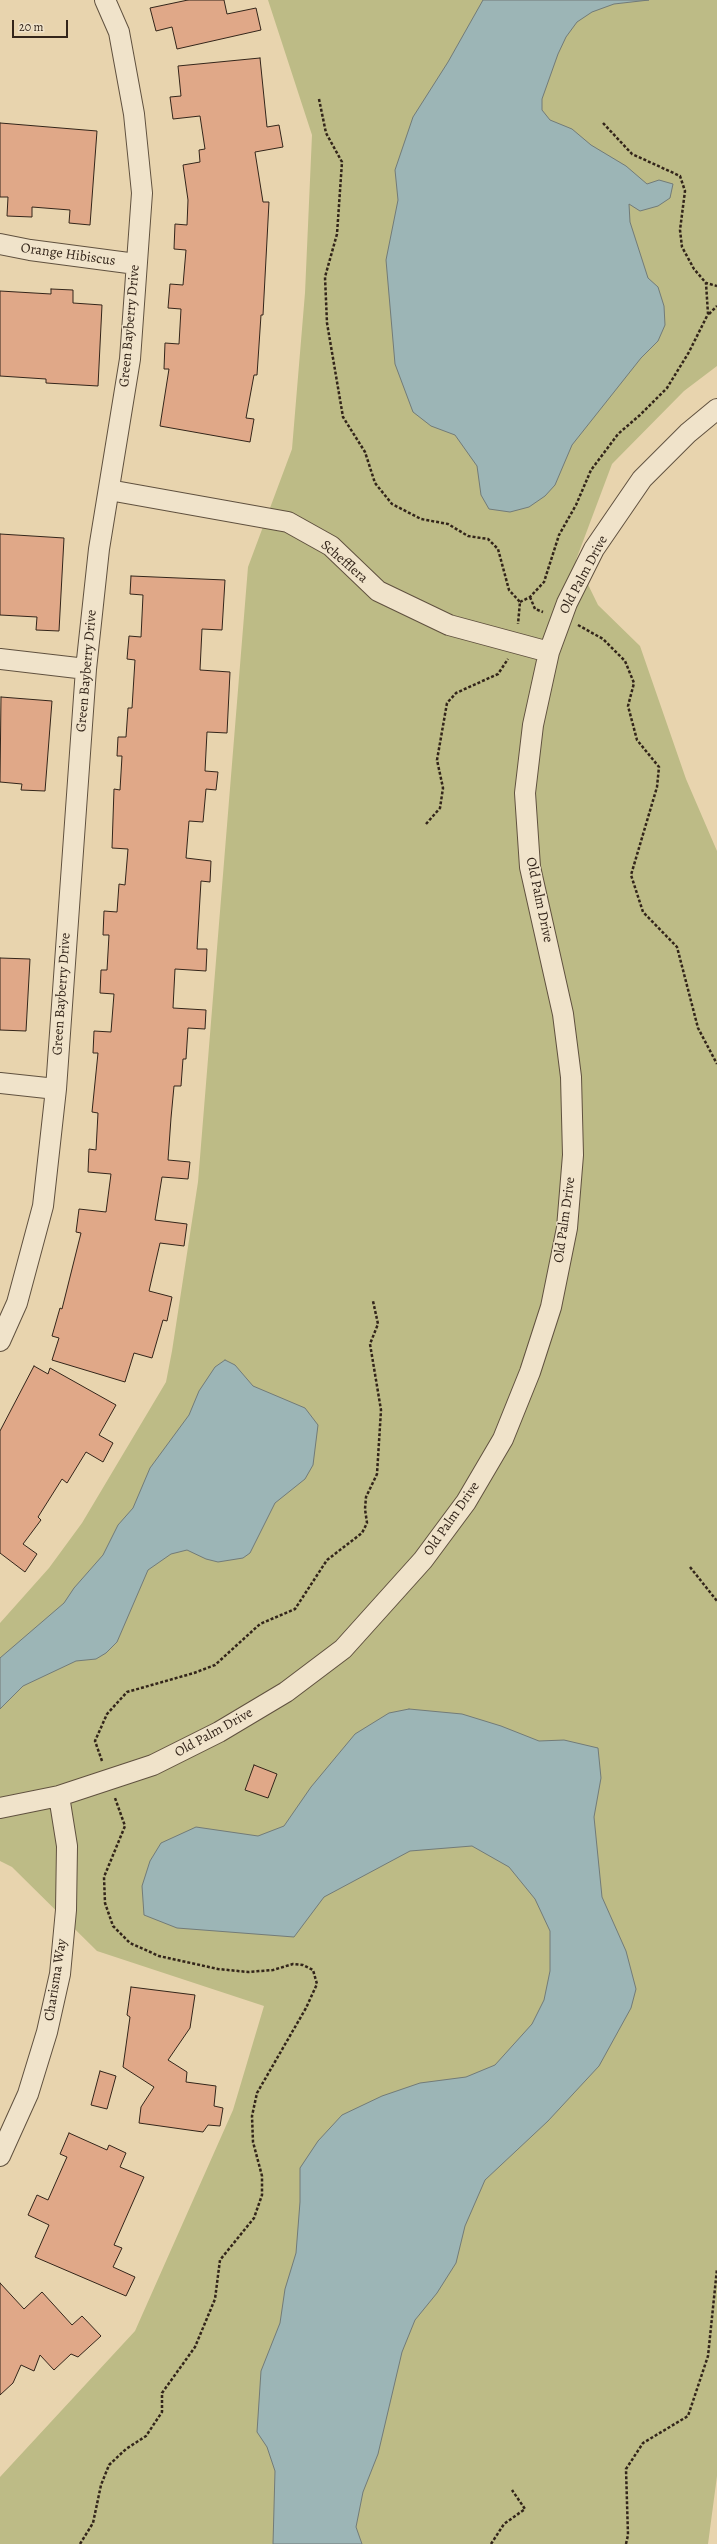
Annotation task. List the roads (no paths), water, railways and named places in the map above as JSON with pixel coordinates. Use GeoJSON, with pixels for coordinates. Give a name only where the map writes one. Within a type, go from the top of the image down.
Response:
{"type":"FeatureCollection","features":[{"type":"Feature","properties":{"kind":"street","name":"Green Bayberry Drive"},"geometry":{"type":"LineString","coordinates":[[0,1341],[17,1303],[43,1206],[56,1089],[86,669],[99,549],[130,359],[142,193],[134,114],[119,32],[105,0]]}},
{"type":"Feature","properties":{"kind":"street","name":"Orange Hibiscus"},"geometry":{"type":"LineString","coordinates":[[0,244],[30,250],[136,264]]}},
{"type":"Feature","properties":{"kind":"street","name":"Old Palm Drive"},"geometry":{"type":"LineString","coordinates":[[0,1808],[59,1796],[153,1765],[219,1732],[286,1692],[343,1649],[423,1560],[466,1502],[503,1439],[530,1372],[550,1307],[567,1228],[573,1155],[571,1077],[563,1014],[530,867],[525,793],[532,725],[549,652],[561,619],[594,549],[642,478],[688,433],[717,408]]}},
{"type":"Feature","properties":{"kind":"street","name":"Schefflera"},"geometry":{"type":"LineString","coordinates":[[109,490],[288,522],[331,546],[378,591],[449,625],[549,652]]}},
{"type":"Feature","properties":{"kind":"street"},"geometry":{"type":"LineString","coordinates":[[0,659],[86,669]]}},
{"type":"Feature","properties":{"kind":"street"},"geometry":{"type":"LineString","coordinates":[[0,1083],[56,1089]]}},
{"type":"Feature","properties":{"kind":"street","name":"Charisma Way"},"geometry":{"type":"LineString","coordinates":[[0,2156],[28,2094],[47,2032],[60,1974],[66,1910],[67,1846],[59,1796]]}},
{"type":"Feature","properties":{"kind":"water"},"geometry":{"type":"Polygon","coordinates":[[[483,0],[649,0],[614,4],[592,12],[577,22],[566,37],[558,54],[542,99],[542,110],[550,120],[572,129],[591,145],[626,166],[647,184],[659,180],[673,184],[670,198],[658,206],[640,211],[629,204],[630,222],[648,278],[658,287],[664,306],[665,325],[658,341],[641,358],[572,445],[555,485],[545,496],[529,507],[510,512],[489,509],[481,495],[477,466],[455,435],[431,426],[413,412],[395,364],[386,260],[398,200],[395,170],[413,117],[448,62],[483,0]]]}},
{"type":"Feature","properties":{"kind":"water"},"geometry":{"type":"Polygon","coordinates":[[[225,1360],[235,1365],[253,1386],[305,1408],[318,1425],[313,1465],[305,1479],[275,1503],[250,1553],[243,1558],[218,1562],[206,1559],[187,1550],[171,1554],[148,1570],[117,1642],[106,1653],[96,1659],[76,1661],[23,1686],[0,1709],[0,1658],[64,1603],[74,1588],[103,1555],[118,1525],[133,1508],[150,1468],[189,1415],[199,1391],[215,1367],[225,1360]]]}},
{"type":"Feature","properties":{"kind":"water"},"geometry":{"type":"Polygon","coordinates":[[[409,1709],[462,1714],[501,1726],[539,1741],[564,1740],[598,1748],[601,1778],[594,1817],[602,1897],[626,1951],[636,1989],[631,2008],[599,2066],[548,2121],[485,2180],[465,2226],[456,2263],[437,2293],[415,2320],[402,2352],[378,2454],[363,2492],[356,2527],[362,2544],[273,2544],[275,2471],[267,2447],[257,2432],[261,2371],[280,2323],[285,2289],[296,2253],[300,2202],[300,2168],[318,2141],[342,2115],[382,2096],[420,2083],[466,2077],[495,2065],[532,2024],[544,2000],[550,1971],[550,1931],[535,1899],[509,1867],[472,1846],[410,1851],[324,1897],[294,1937],[177,1928],[144,1915],[142,1886],[150,1861],[161,1843],[196,1827],[258,1836],[284,1826],[311,1787],[355,1734],[389,1713],[409,1709]]]}}]}
